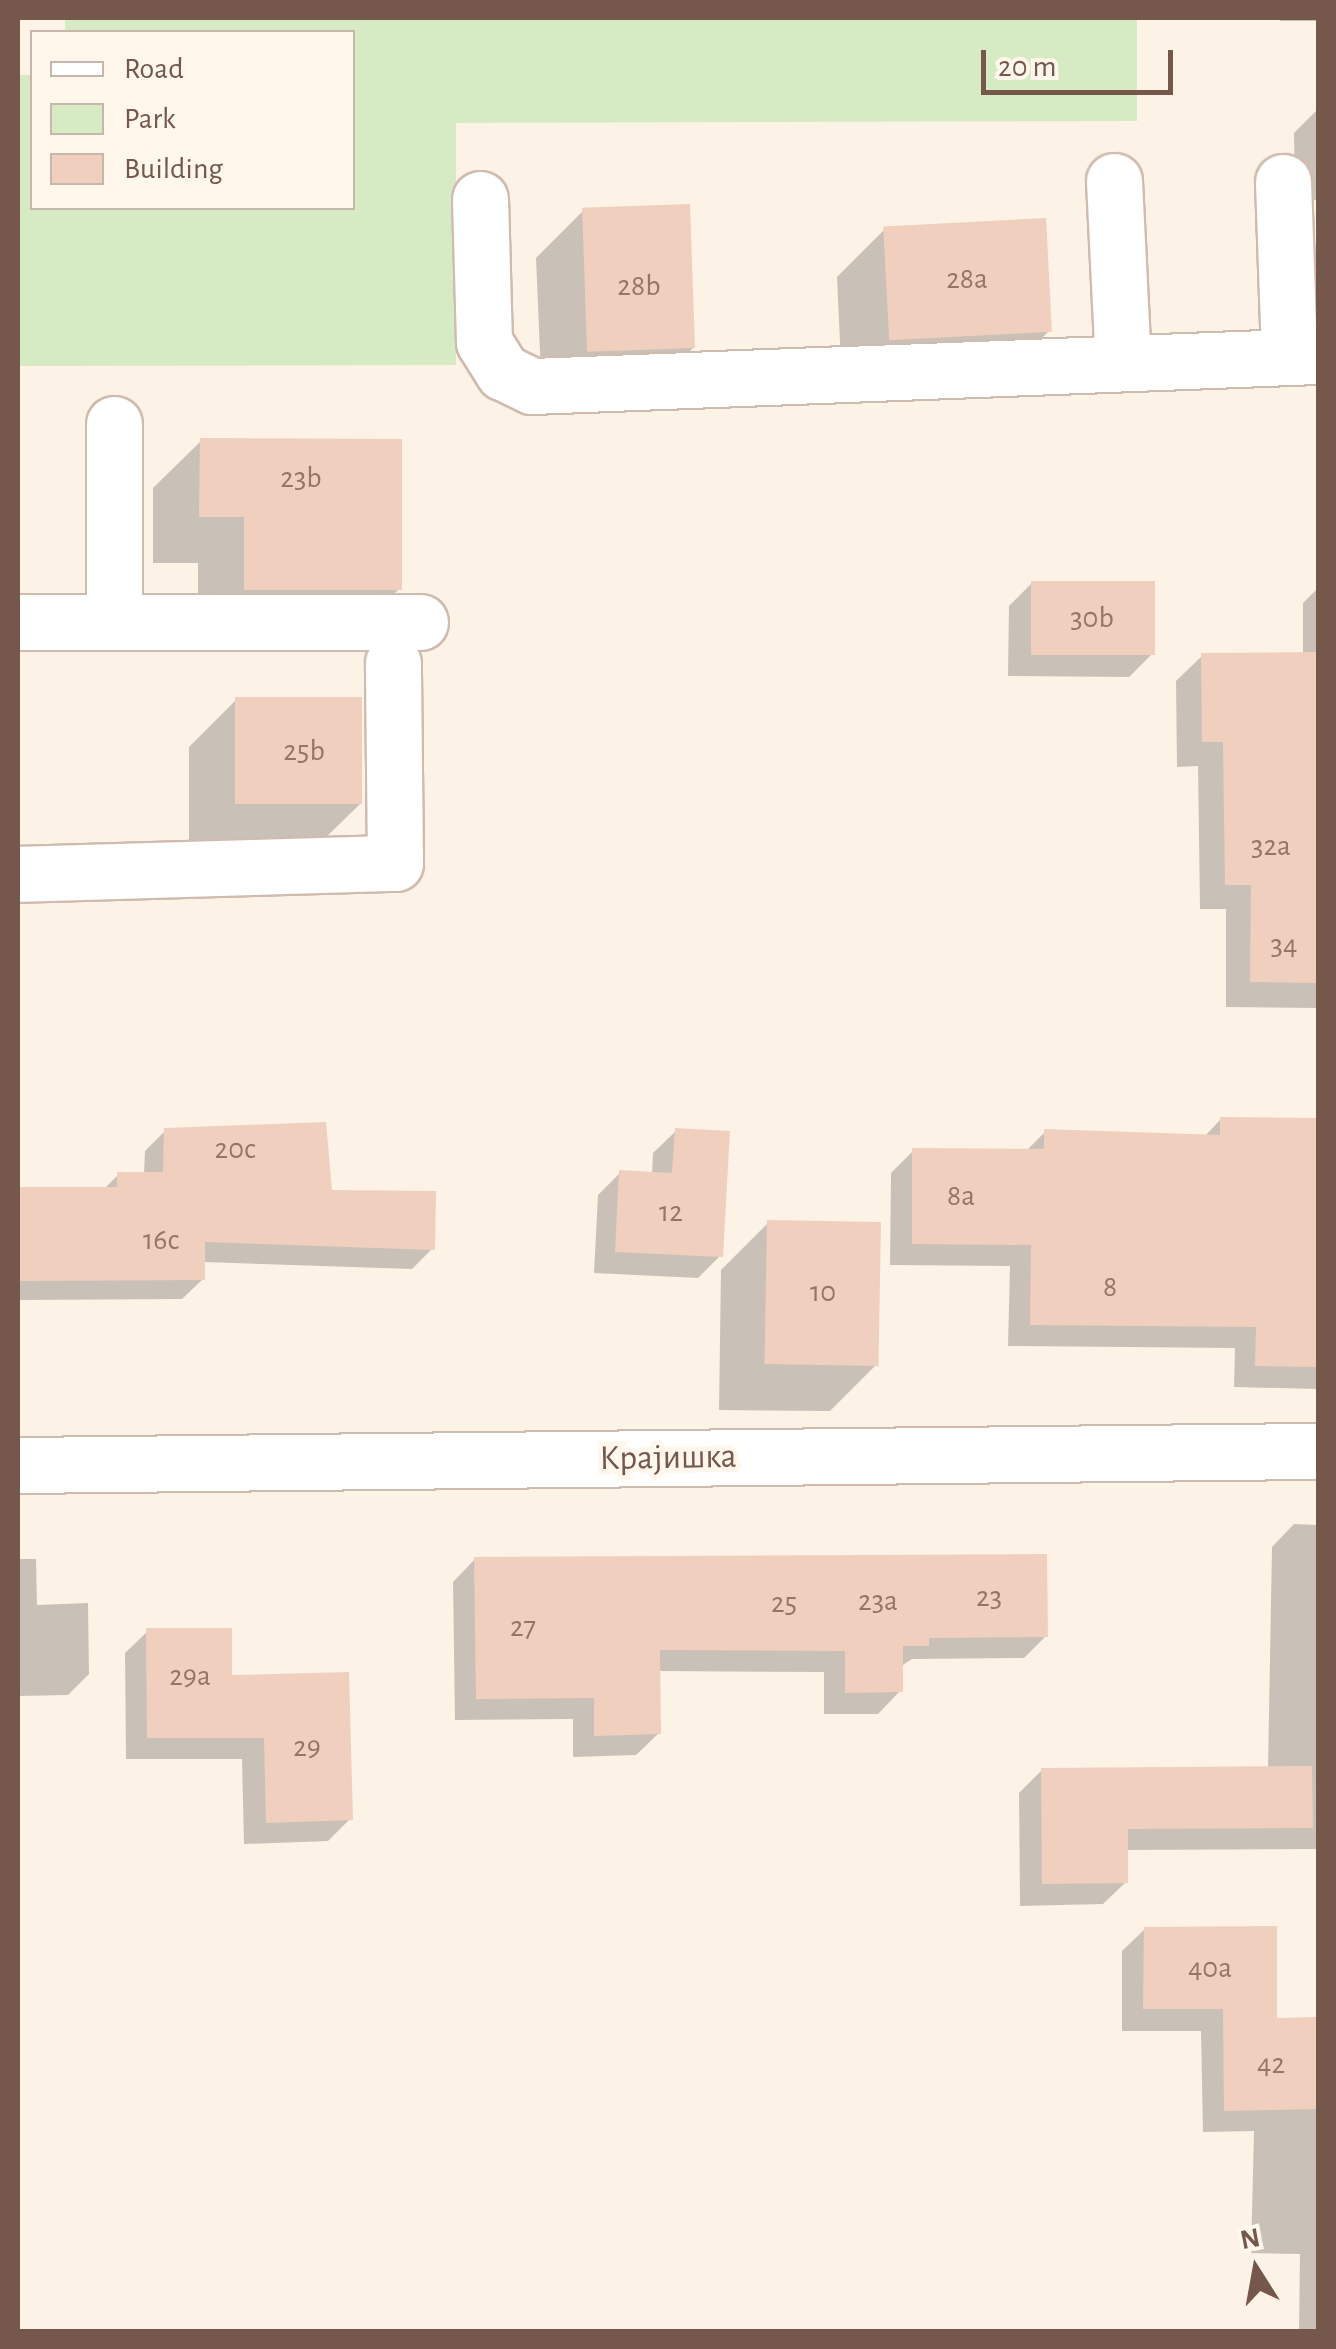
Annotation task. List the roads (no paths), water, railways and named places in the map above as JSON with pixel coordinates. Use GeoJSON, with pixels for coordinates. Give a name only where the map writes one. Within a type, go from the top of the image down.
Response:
{"type":"FeatureCollection","features":[{"type":"Feature","properties":{"kind":"street"},"geometry":{"type":"LineString","coordinates":[[1114,181],[1123,362]]}},
{"type":"Feature","properties":{"kind":"street"},"geometry":{"type":"LineString","coordinates":[[480,199],[484,342],[504,372],[532,386],[1304,357],[1282,182]]}},
{"type":"Feature","properties":{"kind":"street"},"geometry":{"type":"LineString","coordinates":[[114,424],[114,622]]}},
{"type":"Feature","properties":{"kind":"street"},"geometry":{"type":"LineString","coordinates":[[18,622],[114,622],[406,643],[394,864],[18,874]]}},
{"type":"Feature","properties":{"kind":"street","name":"Крајишка"},"geometry":{"type":"LineString","coordinates":[[18,1465],[1318,1451]]}}]}
